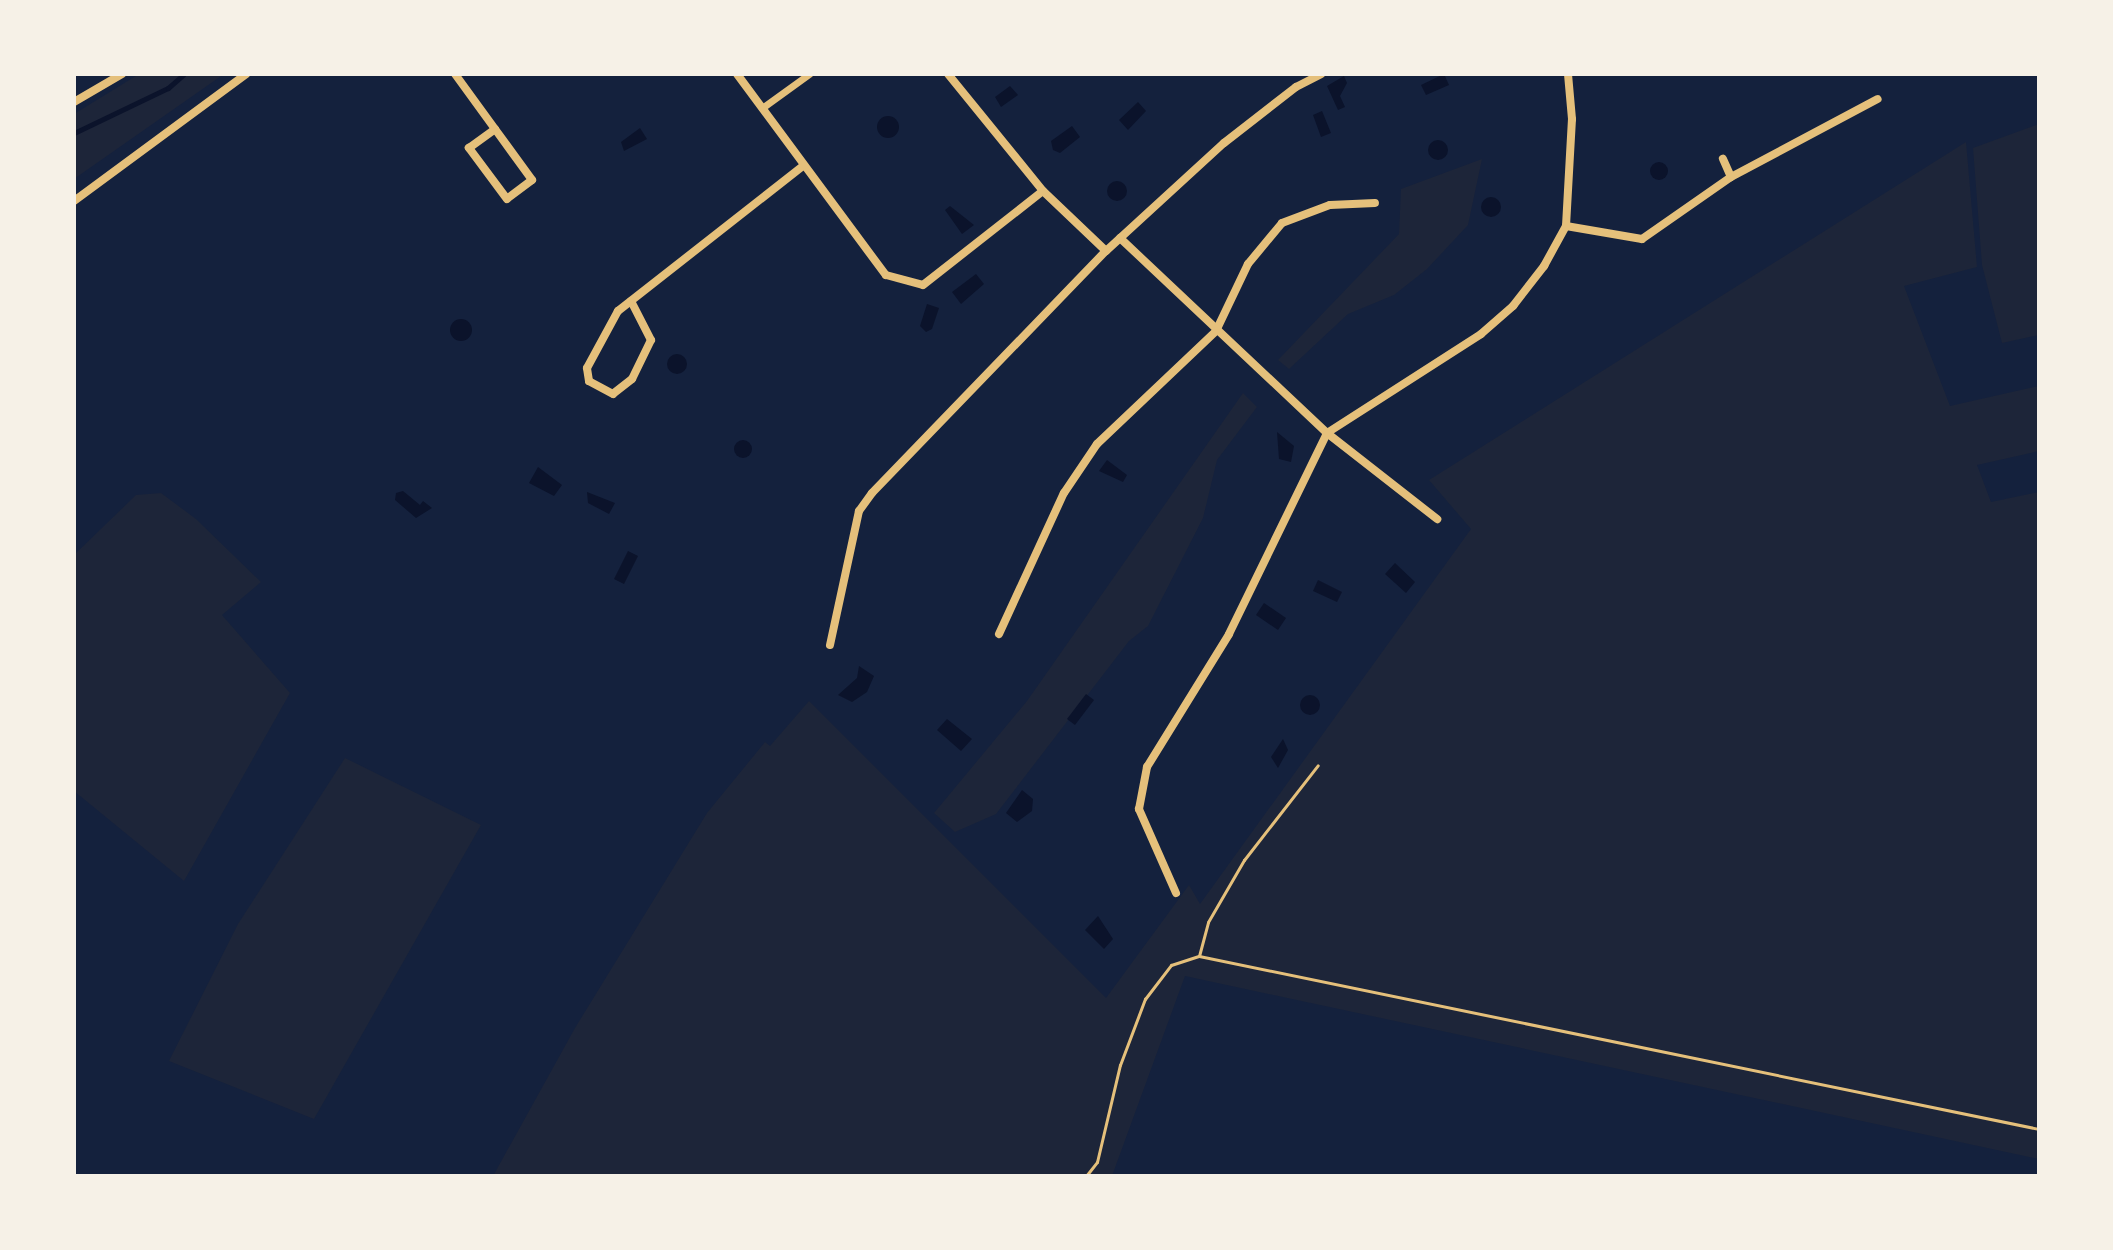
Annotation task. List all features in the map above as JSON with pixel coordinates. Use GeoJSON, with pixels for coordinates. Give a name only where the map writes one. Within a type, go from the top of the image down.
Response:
{"type":"FeatureCollection","features":[{"type":"Feature","properties":{"kind":"street"},"geometry":{"type":"LineString","coordinates":[[74,102],[122,74]]}},
{"type":"Feature","properties":{"kind":"street"},"geometry":{"type":"LineString","coordinates":[[74,201],[246,74]]}},
{"type":"Feature","properties":{"kind":"street"},"geometry":{"type":"LineString","coordinates":[[455,74],[495,129],[532,180],[507,199],[469,148],[495,129]]}},
{"type":"Feature","properties":{"kind":"street"},"geometry":{"type":"LineString","coordinates":[[737,74],[886,275],[923,285],[1043,191]]}},
{"type":"Feature","properties":{"kind":"street"},"geometry":{"type":"LineString","coordinates":[[762,108],[809,74]]}},
{"type":"Feature","properties":{"kind":"street"},"geometry":{"type":"LineString","coordinates":[[948,74],[1043,191],[1106,251]]}},
{"type":"Feature","properties":{"kind":"street"},"geometry":{"type":"LineString","coordinates":[[830,645],[859,511],[971,386],[1106,251],[1224,143],[1296,87],[1321,74]]}},
{"type":"Feature","properties":{"kind":"street"},"geometry":{"type":"LineString","coordinates":[[1176,893],[1139,809],[1147,767],[1229,634],[1327,433],[1481,334],[1536,276],[1566,226],[1572,119],[1568,74]]}},
{"type":"Feature","properties":{"kind":"street"},"geometry":{"type":"LineString","coordinates":[[1566,226],[1642,239],[1731,177],[1878,99]]}},
{"type":"Feature","properties":{"kind":"street"},"geometry":{"type":"LineString","coordinates":[[1723,159],[1731,177]]}},
{"type":"Feature","properties":{"kind":"street"},"geometry":{"type":"LineString","coordinates":[[631,301],[651,340],[632,379],[613,394],[589,381],[587,368],[601,336],[631,301],[804,165]]}},
{"type":"Feature","properties":{"kind":"street"},"geometry":{"type":"LineString","coordinates":[[999,634],[1064,493],[1097,444],[1216,331],[1248,264],[1282,223],[1330,205],[1375,203]]}},
{"type":"Feature","properties":{"kind":"street"},"geometry":{"type":"LineString","coordinates":[[1120,238],[1327,433],[1437,519]]}},
{"type":"Feature","properties":{"kind":"path"},"geometry":{"type":"LineString","coordinates":[[1199,956],[1208,922],[1244,860],[1318,765]]}},
{"type":"Feature","properties":{"kind":"path"},"geometry":{"type":"LineString","coordinates":[[1086,1176],[1097,1162],[1120,1065],[1145,999],[1171,965],[1199,956],[2039,1129]]}},
{"type":"Feature","properties":{"kind":"shaded area"},"geometry":{"type":"Polygon","coordinates":[[[139,74],[224,74],[74,179],[74,114],[139,74]]]}},
{"type":"Feature","properties":{"kind":"shaded area"},"geometry":{"type":"Polygon","coordinates":[[[1444,74],[1449,85],[1426,95],[1421,85],[1444,74]]]}},
{"type":"Feature","properties":{"kind":"shaded area"},"geometry":{"type":"Polygon","coordinates":[[[1344,76],[1347,83],[1340,96],[1345,107],[1338,110],[1327,86],[1344,76]]]}},
{"type":"Feature","properties":{"kind":"shaded area"},"geometry":{"type":"Polygon","coordinates":[[[1010,86],[1018,95],[1001,107],[995,97],[1010,86]]]}},
{"type":"Feature","properties":{"kind":"shaded area"},"geometry":{"type":"Polygon","coordinates":[[[1138,102],[1146,111],[1128,130],[1119,120],[1138,102]]]}},
{"type":"Feature","properties":{"kind":"shaded area"},"geometry":{"type":"Polygon","coordinates":[[[1322,111],[1331,133],[1321,137],[1313,115],[1322,111]]]}},
{"type":"Feature","properties":{"kind":"shaded area"},"geometry":{"type":"Polygon","coordinates":[[[888,116],[899,127],[888,138],[877,127],[888,116]]]}},
{"type":"Feature","properties":{"kind":"shaded area"},"geometry":{"type":"Polygon","coordinates":[[[2039,124],[2039,335],[2002,343],[1982,265],[1973,148],[2039,124]]]}},
{"type":"Feature","properties":{"kind":"shaded area"},"geometry":{"type":"Polygon","coordinates":[[[1072,126],[1080,137],[1060,153],[1053,150],[1051,141],[1072,126]]]}},
{"type":"Feature","properties":{"kind":"shaded area"},"geometry":{"type":"Polygon","coordinates":[[[640,128],[647,139],[624,151],[621,142],[640,128]]]}},
{"type":"Feature","properties":{"kind":"shaded area"},"geometry":{"type":"Polygon","coordinates":[[[1438,140],[1445,143],[1448,150],[1445,157],[1438,160],[1431,157],[1428,150],[1431,143],[1438,140]]]}},
{"type":"Feature","properties":{"kind":"shaded area"},"geometry":{"type":"Polygon","coordinates":[[[1966,142],[1977,267],[1904,286],[1950,406],[2039,386],[2039,451],[1977,465],[1991,502],[2039,492],[2039,1159],[1185,976],[1112,1176],[493,1176],[575,1028],[707,813],[765,742],[770,746],[809,701],[1106,998],[1189,885],[1200,904],[1471,529],[1429,480],[1966,142]]]}},
{"type":"Feature","properties":{"kind":"shaded area"},"geometry":{"type":"Polygon","coordinates":[[[1482,159],[1468,225],[1427,269],[1394,295],[1348,314],[1289,369],[1278,360],[1399,234],[1401,189],[1482,159]]]}},
{"type":"Feature","properties":{"kind":"shaded area"},"geometry":{"type":"Polygon","coordinates":[[[1655,162],[1663,162],[1668,171],[1666,178],[1655,180],[1650,175],[1650,167],[1655,162]]]}},
{"type":"Feature","properties":{"kind":"shaded area"},"geometry":{"type":"Polygon","coordinates":[[[1117,181],[1124,184],[1127,191],[1124,198],[1117,201],[1110,198],[1107,191],[1110,184],[1117,181]]]}},
{"type":"Feature","properties":{"kind":"shaded area"},"geometry":{"type":"Polygon","coordinates":[[[1491,197],[1498,200],[1501,207],[1498,214],[1491,217],[1484,214],[1481,207],[1484,200],[1491,197]]]}},
{"type":"Feature","properties":{"kind":"shaded area"},"geometry":{"type":"Polygon","coordinates":[[[950,206],[974,225],[962,234],[945,210],[950,206]]]}},
{"type":"Feature","properties":{"kind":"shaded area"},"geometry":{"type":"Polygon","coordinates":[[[976,274],[984,284],[961,304],[952,292],[976,274]]]}},
{"type":"Feature","properties":{"kind":"shaded area"},"geometry":{"type":"Polygon","coordinates":[[[927,304],[939,308],[932,329],[926,332],[920,326],[927,304]]]}},
{"type":"Feature","properties":{"kind":"shaded area"},"geometry":{"type":"Polygon","coordinates":[[[461,319],[469,322],[472,330],[469,338],[461,341],[453,338],[450,330],[453,322],[461,319]]]}},
{"type":"Feature","properties":{"kind":"shaded area"},"geometry":{"type":"Polygon","coordinates":[[[677,354],[684,357],[687,364],[684,371],[677,374],[670,371],[667,364],[670,357],[677,354]]]}},
{"type":"Feature","properties":{"kind":"shaded area"},"geometry":{"type":"Polygon","coordinates":[[[1243,393],[1257,407],[1217,460],[1203,518],[1148,626],[1129,641],[996,814],[955,832],[934,813],[1027,701],[1243,393]]]}},
{"type":"Feature","properties":{"kind":"shaded area"},"geometry":{"type":"Polygon","coordinates":[[[1277,432],[1294,446],[1291,462],[1279,459],[1277,432]]]}},
{"type":"Feature","properties":{"kind":"shaded area"},"geometry":{"type":"Polygon","coordinates":[[[743,440],[752,449],[743,458],[734,449],[743,440]]]}},
{"type":"Feature","properties":{"kind":"shaded area"},"geometry":{"type":"Polygon","coordinates":[[[1107,460],[1127,475],[1123,482],[1099,471],[1107,460]]]}},
{"type":"Feature","properties":{"kind":"shaded area"},"geometry":{"type":"Polygon","coordinates":[[[538,467],[562,485],[554,496],[529,483],[538,467]]]}},
{"type":"Feature","properties":{"kind":"shaded area"},"geometry":{"type":"Polygon","coordinates":[[[403,491],[420,505],[423,501],[432,508],[416,518],[395,500],[396,493],[403,491]]]}},
{"type":"Feature","properties":{"kind":"shaded area"},"geometry":{"type":"Polygon","coordinates":[[[587,492],[615,503],[609,514],[588,503],[587,492]]]}},
{"type":"Feature","properties":{"kind":"shaded area"},"geometry":{"type":"Polygon","coordinates":[[[161,493],[196,519],[261,582],[222,615],[290,693],[184,881],[74,791],[74,555],[136,495],[161,493]]]}},
{"type":"Feature","properties":{"kind":"shaded area"},"geometry":{"type":"Polygon","coordinates":[[[628,551],[638,556],[624,584],[614,579],[628,551]]]}},
{"type":"Feature","properties":{"kind":"shaded area"},"geometry":{"type":"Polygon","coordinates":[[[1395,563],[1415,582],[1406,593],[1385,574],[1395,563]]]}},
{"type":"Feature","properties":{"kind":"shaded area"},"geometry":{"type":"Polygon","coordinates":[[[1318,580],[1342,592],[1337,602],[1313,591],[1318,580]]]}},
{"type":"Feature","properties":{"kind":"shaded area"},"geometry":{"type":"Polygon","coordinates":[[[1264,603],[1286,618],[1278,630],[1256,615],[1264,603]]]}},
{"type":"Feature","properties":{"kind":"shaded area"},"geometry":{"type":"Polygon","coordinates":[[[859,666],[874,676],[867,692],[852,702],[838,695],[857,678],[859,666]]]}},
{"type":"Feature","properties":{"kind":"shaded area"},"geometry":{"type":"Polygon","coordinates":[[[1086,694],[1094,700],[1075,725],[1067,719],[1086,694]]]}},
{"type":"Feature","properties":{"kind":"shaded area"},"geometry":{"type":"Polygon","coordinates":[[[1310,695],[1317,698],[1320,705],[1317,712],[1310,715],[1303,712],[1300,705],[1303,698],[1310,695]]]}},
{"type":"Feature","properties":{"kind":"shaded area"},"geometry":{"type":"Polygon","coordinates":[[[947,719],[972,739],[961,751],[937,730],[947,719]]]}},
{"type":"Feature","properties":{"kind":"shaded area"},"geometry":{"type":"Polygon","coordinates":[[[1283,739],[1288,750],[1278,768],[1271,757],[1283,739]]]}},
{"type":"Feature","properties":{"kind":"shaded area"},"geometry":{"type":"Polygon","coordinates":[[[345,758],[481,825],[314,1119],[169,1061],[238,924],[345,758]]]}},
{"type":"Feature","properties":{"kind":"shaded area"},"geometry":{"type":"Polygon","coordinates":[[[1022,790],[1033,799],[1032,811],[1017,822],[1006,813],[1022,790]]]}},
{"type":"Feature","properties":{"kind":"shaded area"},"geometry":{"type":"Polygon","coordinates":[[[1098,916],[1113,939],[1104,949],[1085,930],[1098,916]]]}},
{"type":"Feature","properties":{"kind":"waterway"},"geometry":{"type":"LineString","coordinates":[[74,133],[168,88],[184,74]]}}]}
